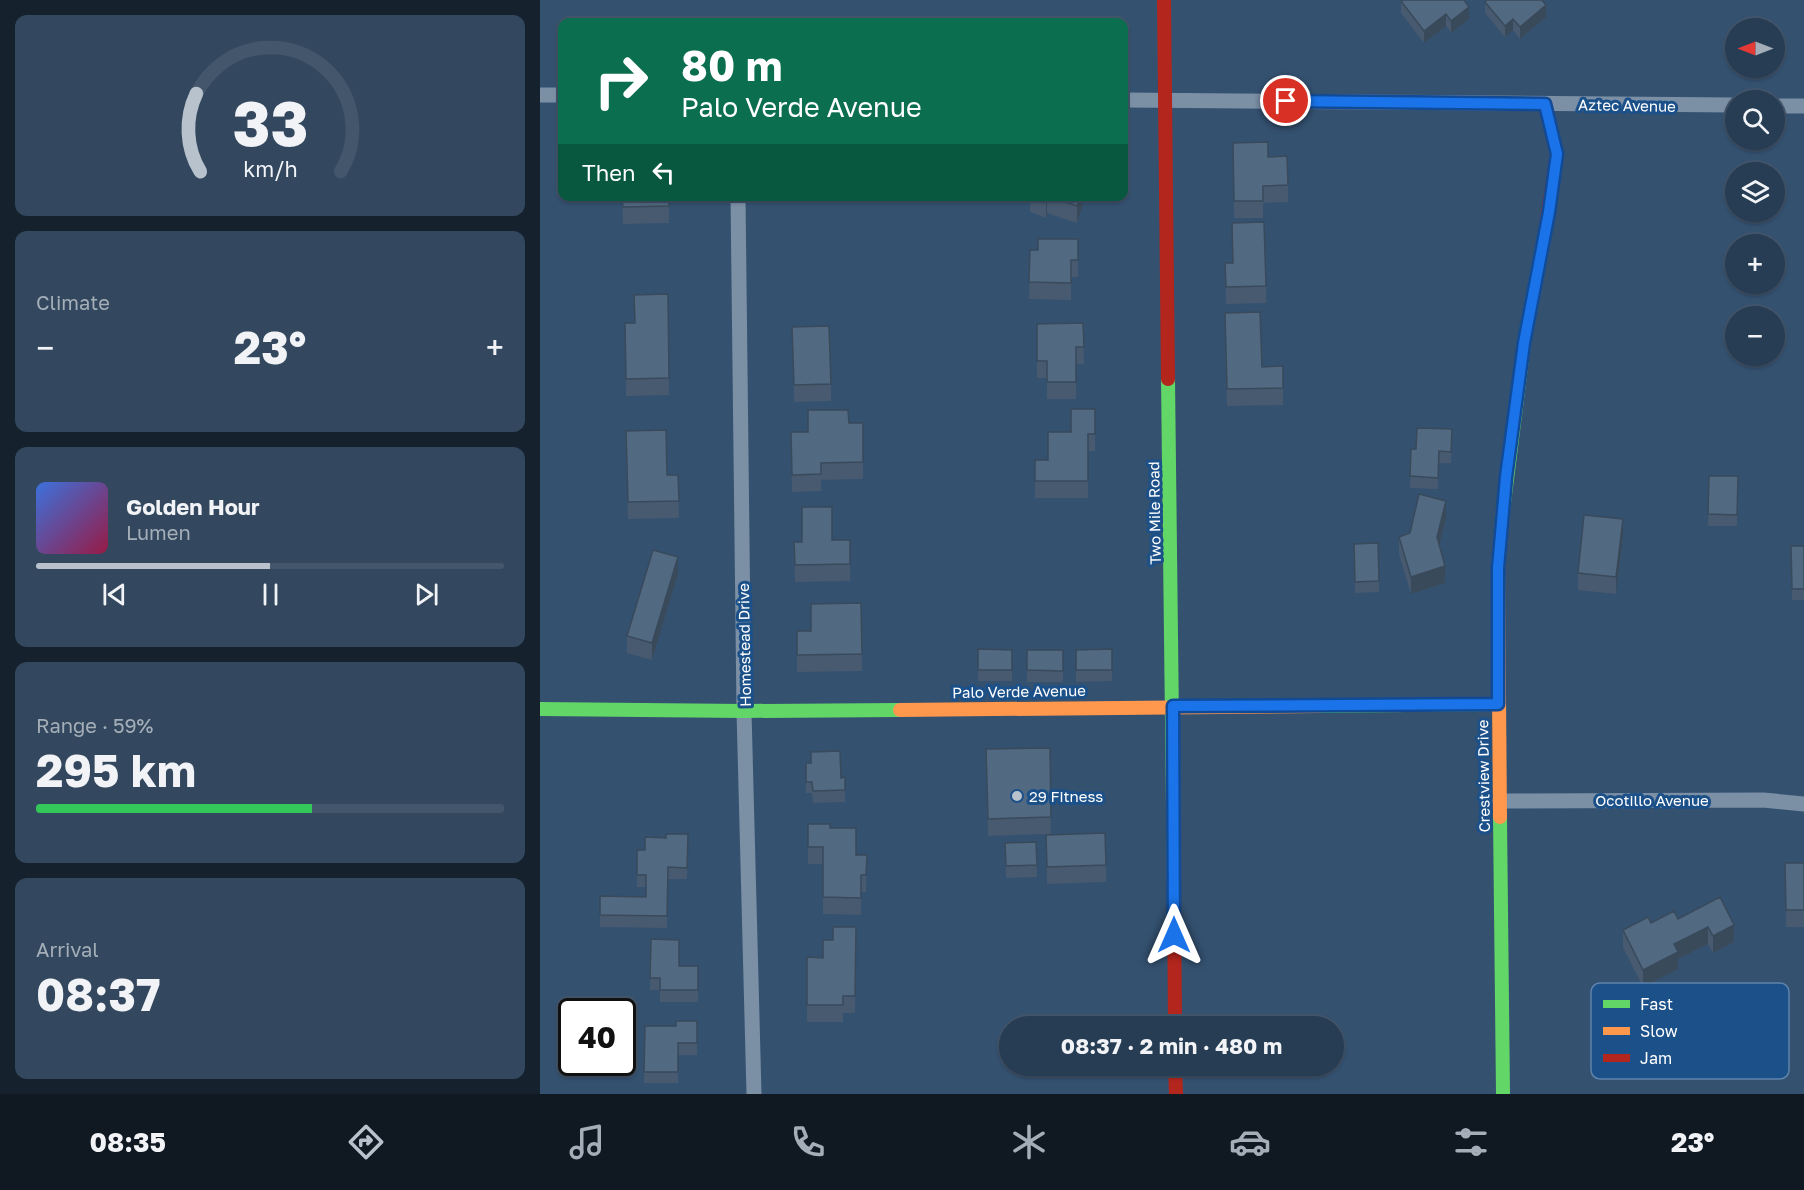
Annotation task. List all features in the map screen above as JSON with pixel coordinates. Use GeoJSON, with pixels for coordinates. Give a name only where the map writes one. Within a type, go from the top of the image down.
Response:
{"type":"FeatureCollection","features":[{"type":"Feature","properties":{"kind":"street","name":"Two Mile Road"},"geometry":{"type":"LineString","coordinates":[[1164,0],[1175,1016]]}},
{"type":"Feature","properties":{"kind":"street"},"geometry":{"type":"LineString","coordinates":[[540,95],[558,95]]}},
{"type":"Feature","properties":{"kind":"street","name":"Aztec Avenue"},"geometry":{"type":"LineString","coordinates":[[1128,100],[1725,105]]}},
{"type":"Feature","properties":{"kind":"street","name":"Crestview Drive"},"geometry":{"type":"LineString","coordinates":[[1503,1094],[1498,568],[1506,477],[1524,343],[1549,212],[1557,154],[1545,104]]}},
{"type":"Feature","properties":{"kind":"street"},"geometry":{"type":"LineString","coordinates":[[1785,106],[1804,106]]}},
{"type":"Feature","properties":{"kind":"street","name":"Homestead Drive"},"geometry":{"type":"LineString","coordinates":[[738,201],[744,711],[754,1094]]}},
{"type":"Feature","properties":{"kind":"street","name":"Palo Verde Avenue"},"geometry":{"type":"LineString","coordinates":[[540,709],[744,711],[1498,704]]}},
{"type":"Feature","properties":{"kind":"street","name":"Ocotillo Avenue"},"geometry":{"type":"LineString","coordinates":[[1500,801],[1763,800],[1804,804]]}},
{"type":"Feature","properties":{"kind":"street"},"geometry":{"type":"LineString","coordinates":[[1175,1076],[1176,1094]]}},
{"type":"Feature","properties":{"kind":"building"},"geometry":{"type":"Polygon","coordinates":[[[1464,0],[1469,7],[1451,21],[1446,14],[1424,31],[1401,1],[1464,0]]]}},
{"type":"Feature","properties":{"kind":"building"},"geometry":{"type":"Polygon","coordinates":[[[1487,0],[1542,0],[1546,5],[1520,27],[1513,19],[1505,26],[1485,2],[1487,0]]]}},
{"type":"Feature","properties":{"kind":"building"},"geometry":{"type":"Polygon","coordinates":[[[1268,142],[1268,157],[1287,156],[1288,185],[1263,186],[1263,201],[1234,201],[1233,143],[1268,142]]]}},
{"type":"Feature","properties":{"kind":"building"},"geometry":{"type":"Polygon","coordinates":[[[622,201],[669,201],[669,206],[623,207],[622,201]]]}},
{"type":"Feature","properties":{"kind":"building"},"geometry":{"type":"Polygon","coordinates":[[[1064,201],[1079,201],[1077,206],[1064,201]]]}},
{"type":"Feature","properties":{"kind":"building"},"geometry":{"type":"Polygon","coordinates":[[[1264,222],[1266,286],[1226,287],[1225,263],[1233,263],[1232,223],[1264,222]]]}},
{"type":"Feature","properties":{"kind":"building"},"geometry":{"type":"Polygon","coordinates":[[[1038,239],[1078,239],[1078,260],[1071,260],[1071,283],[1029,282],[1030,250],[1038,250],[1038,239]]]}},
{"type":"Feature","properties":{"kind":"building"},"geometry":{"type":"Polygon","coordinates":[[[668,294],[669,378],[626,379],[625,323],[635,323],[634,295],[668,294]]]}},
{"type":"Feature","properties":{"kind":"building"},"geometry":{"type":"Polygon","coordinates":[[[1260,312],[1262,367],[1283,366],[1283,388],[1227,389],[1225,313],[1260,312]]]}},
{"type":"Feature","properties":{"kind":"building"},"geometry":{"type":"Polygon","coordinates":[[[1083,323],[1084,347],[1076,347],[1076,382],[1047,382],[1047,361],[1037,361],[1037,324],[1083,323]]]}},
{"type":"Feature","properties":{"kind":"building"},"geometry":{"type":"Polygon","coordinates":[[[829,326],[831,384],[794,385],[792,327],[829,326]]]}},
{"type":"Feature","properties":{"kind":"building"},"geometry":{"type":"Polygon","coordinates":[[[1071,409],[1095,409],[1095,434],[1088,434],[1088,481],[1035,481],[1035,460],[1048,460],[1048,432],[1071,432],[1071,409]]]}},
{"type":"Feature","properties":{"kind":"building"},"geometry":{"type":"Polygon","coordinates":[[[808,410],[848,410],[849,423],[863,423],[863,462],[821,463],[821,474],[792,475],[791,432],[808,432],[808,410]]]}},
{"type":"Feature","properties":{"kind":"building"},"geometry":{"type":"Polygon","coordinates":[[[1417,428],[1452,429],[1451,452],[1439,451],[1438,478],[1410,476],[1411,449],[1416,449],[1417,428]]]}},
{"type":"Feature","properties":{"kind":"building"},"geometry":{"type":"Polygon","coordinates":[[[666,430],[667,475],[678,475],[679,501],[628,502],[626,431],[666,430]]]}},
{"type":"Feature","properties":{"kind":"building"},"geometry":{"type":"Polygon","coordinates":[[[1709,476],[1738,476],[1737,515],[1708,514],[1709,476]]]}},
{"type":"Feature","properties":{"kind":"building"},"geometry":{"type":"Polygon","coordinates":[[[1419,494],[1446,501],[1437,537],[1445,566],[1411,577],[1399,537],[1410,533],[1419,494]]]}},
{"type":"Feature","properties":{"kind":"building"},"geometry":{"type":"Polygon","coordinates":[[[802,507],[832,507],[832,540],[850,540],[850,564],[795,565],[794,542],[802,542],[802,507]]]}},
{"type":"Feature","properties":{"kind":"building"},"geometry":{"type":"Polygon","coordinates":[[[1584,515],[1623,519],[1616,577],[1578,573],[1584,515]]]}},
{"type":"Feature","properties":{"kind":"building"},"geometry":{"type":"Polygon","coordinates":[[[1378,543],[1379,581],[1355,582],[1354,544],[1378,543]]]}},
{"type":"Feature","properties":{"kind":"building"},"geometry":{"type":"Polygon","coordinates":[[[1791,546],[1804,546],[1804,589],[1792,589],[1791,546]]]}},
{"type":"Feature","properties":{"kind":"building"},"geometry":{"type":"Polygon","coordinates":[[[653,550],[678,557],[652,643],[627,636],[653,550]]]}},
{"type":"Feature","properties":{"kind":"building"},"geometry":{"type":"Polygon","coordinates":[[[861,603],[862,654],[797,655],[797,631],[811,631],[811,604],[861,603]]]}},
{"type":"Feature","properties":{"kind":"building"},"geometry":{"type":"Polygon","coordinates":[[[978,649],[1012,650],[1012,670],[978,670],[978,649]]]}},
{"type":"Feature","properties":{"kind":"building"},"geometry":{"type":"Polygon","coordinates":[[[1112,649],[1112,670],[1076,670],[1076,650],[1112,649]]]}},
{"type":"Feature","properties":{"kind":"building"},"geometry":{"type":"Polygon","coordinates":[[[1027,650],[1063,650],[1063,671],[1027,670],[1027,650]]]}},
{"type":"Feature","properties":{"kind":"building"},"geometry":{"type":"Polygon","coordinates":[[[1050,748],[1051,817],[988,819],[986,749],[1050,748]]]}},
{"type":"Feature","properties":{"kind":"building"},"geometry":{"type":"Polygon","coordinates":[[[840,751],[841,778],[845,777],[845,790],[813,791],[812,782],[806,782],[806,763],[811,763],[811,752],[840,751]]]}},
{"type":"Feature","properties":{"kind":"building"},"geometry":{"type":"Polygon","coordinates":[[[808,824],[830,824],[830,828],[856,828],[856,855],[867,855],[866,875],[861,875],[861,898],[823,897],[823,847],[808,847],[808,824]]]}},
{"type":"Feature","properties":{"kind":"building"},"geometry":{"type":"Polygon","coordinates":[[[1105,833],[1106,865],[1047,867],[1046,835],[1105,833]]]}},
{"type":"Feature","properties":{"kind":"building"},"geometry":{"type":"Polygon","coordinates":[[[666,834],[688,834],[687,868],[668,867],[667,916],[600,915],[600,896],[646,897],[646,875],[637,875],[637,850],[645,850],[645,837],[666,838],[666,834]]]}},
{"type":"Feature","properties":{"kind":"building"},"geometry":{"type":"Polygon","coordinates":[[[1036,842],[1037,865],[1006,866],[1005,843],[1036,842]]]}},
{"type":"Feature","properties":{"kind":"building"},"geometry":{"type":"Polygon","coordinates":[[[1785,863],[1804,863],[1804,910],[1786,910],[1785,863]]]}},
{"type":"Feature","properties":{"kind":"building"},"geometry":{"type":"Polygon","coordinates":[[[1720,897],[1734,925],[1713,936],[1708,927],[1674,944],[1678,952],[1643,970],[1623,930],[1648,917],[1651,923],[1674,911],[1678,919],[1720,897]]]}},
{"type":"Feature","properties":{"kind":"building"},"geometry":{"type":"Polygon","coordinates":[[[833,927],[856,927],[855,996],[843,996],[843,1005],[807,1005],[807,957],[823,958],[823,940],[833,940],[833,927]]]}},
{"type":"Feature","properties":{"kind":"building"},"geometry":{"type":"Polygon","coordinates":[[[651,939],[679,940],[679,966],[698,966],[698,990],[660,990],[660,978],[650,978],[651,939]]]}},
{"type":"Feature","properties":{"kind":"building"},"geometry":{"type":"Polygon","coordinates":[[[676,1021],[697,1021],[697,1043],[678,1043],[678,1072],[644,1072],[645,1026],[676,1026],[676,1021]]]}},
{"type":"Feature","properties":{"kind":"traffic: fast"},"geometry":{"type":"LineString","coordinates":[[1503,511],[1524,343],[1545,233]]}},
{"type":"Feature","properties":{"kind":"traffic: fast"},"geometry":{"type":"LineString","coordinates":[[1168,379],[1174,893]]}},
{"type":"Feature","properties":{"kind":"traffic: fast"},"geometry":{"type":"LineString","coordinates":[[1318,706],[1498,704]]}},
{"type":"Feature","properties":{"kind":"traffic: fast"},"geometry":{"type":"LineString","coordinates":[[540,709],[900,710]]}},
{"type":"Feature","properties":{"kind":"traffic: fast"},"geometry":{"type":"LineString","coordinates":[[1500,817],[1503,1094]]}},
{"type":"Feature","properties":{"kind":"traffic: slow"},"geometry":{"type":"LineString","coordinates":[[1500,817],[1498,568],[1503,511]]}},
{"type":"Feature","properties":{"kind":"traffic: slow"},"geometry":{"type":"LineString","coordinates":[[900,710],[1318,706]]}},
{"type":"Feature","properties":{"kind":"traffic: jam"},"geometry":{"type":"LineString","coordinates":[[1164,0],[1168,379]]}},
{"type":"Feature","properties":{"kind":"traffic: jam"},"geometry":{"type":"LineString","coordinates":[[1545,104],[1557,154],[1545,233]]}},
{"type":"Feature","properties":{"kind":"traffic: jam"},"geometry":{"type":"LineString","coordinates":[[1174,893],[1175,1016]]}},
{"type":"Feature","properties":{"kind":"traffic: jam"},"geometry":{"type":"LineString","coordinates":[[1175,1076],[1176,1094]]}},
{"type":"Feature","properties":{"kind":"place","name":"29 Fitness"},"geometry":{"type":"Point","coordinates":[1017,796]}},
{"type":"Feature","properties":{"kind":"route"},"geometry":{"type":"LineString","coordinates":[[1174,935],[1173,706],[1498,704],[1498,568],[1506,477],[1524,343],[1549,212],[1557,154],[1545,104],[1286,101]]}}]}
